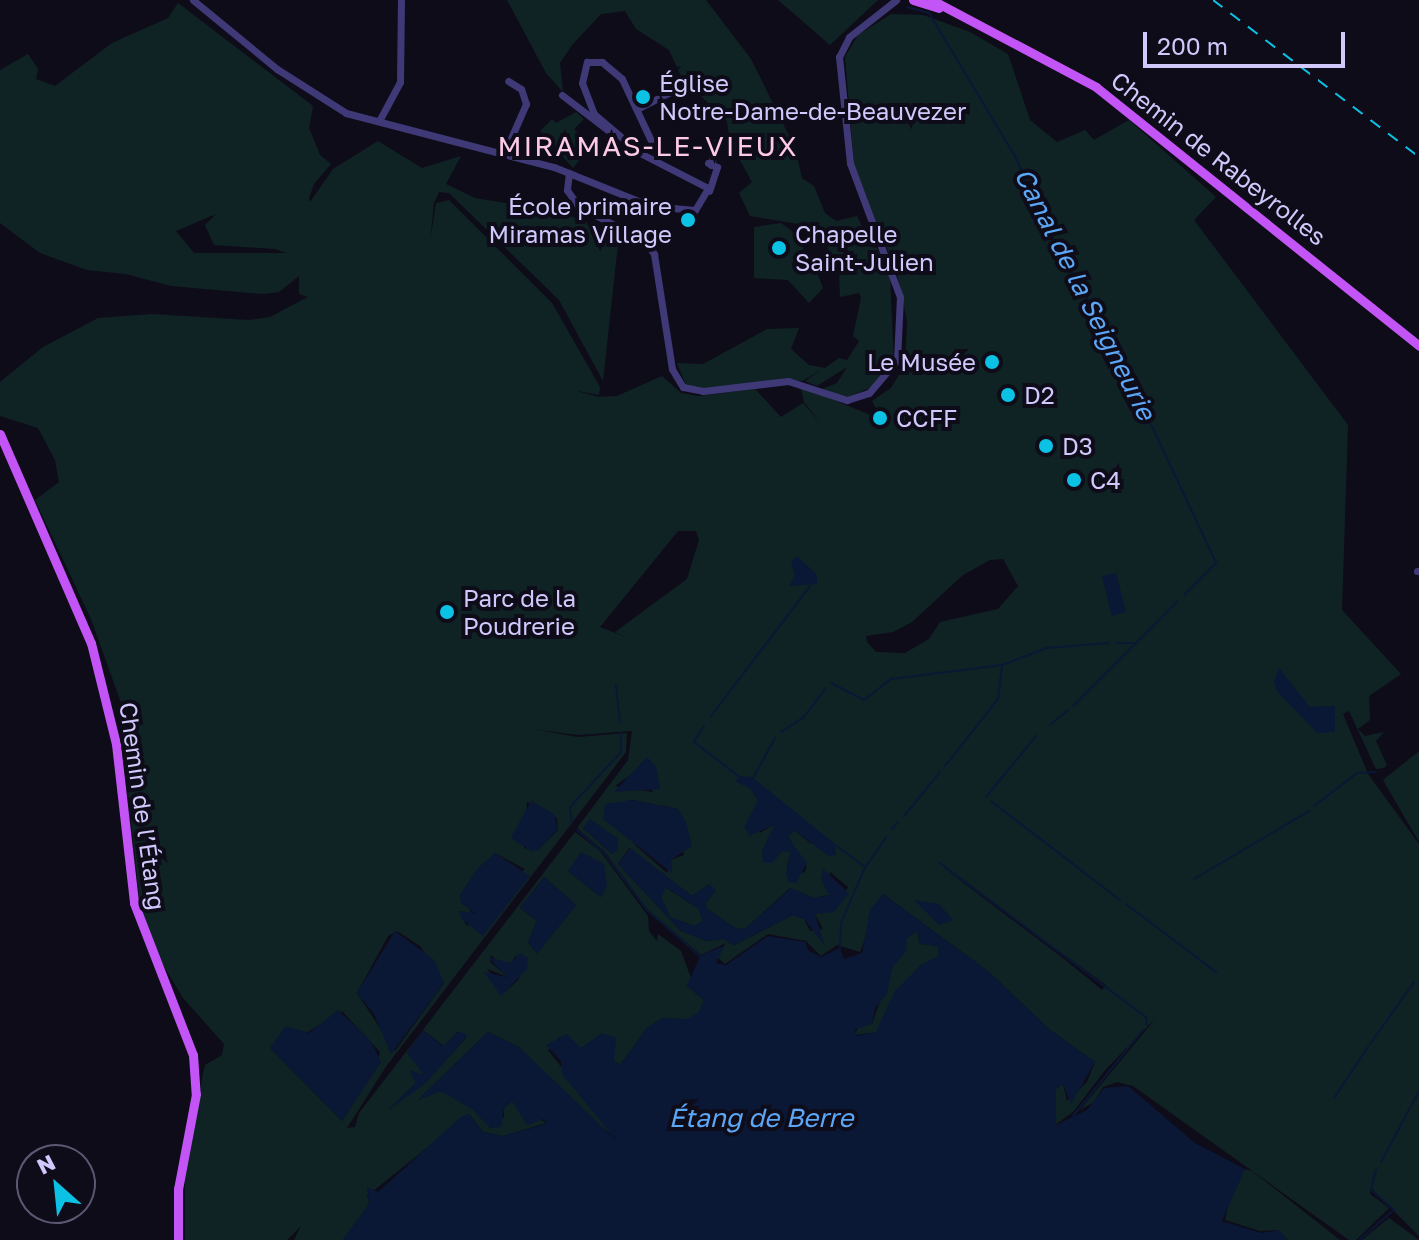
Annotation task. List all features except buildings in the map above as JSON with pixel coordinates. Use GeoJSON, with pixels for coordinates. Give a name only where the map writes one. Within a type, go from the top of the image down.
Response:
{"type":"FeatureCollection","features":[{"type":"Feature","properties":{"kind":"main road","name":"Chemin de Rabeyrolles"},"geometry":{"type":"LineString","coordinates":[[913,0],[981,22]]}},
{"type":"Feature","properties":{"kind":"main road","name":"Chemin de Rabeyrolles"},"geometry":{"type":"LineString","coordinates":[[932,0],[952,6],[981,22],[1120,104],[1419,346]]}},
{"type":"Feature","properties":{"kind":"main road","name":"Chemin de l’Étang"},"geometry":{"type":"LineString","coordinates":[[0,434],[91,643],[116,744],[134,903],[193,1055],[196,1094],[178,1189],[178,1240]]}},
{"type":"Feature","properties":{"kind":"street"},"geometry":{"type":"LineString","coordinates":[[193,0],[312,94],[346,113],[569,173],[651,206],[695,210],[714,184],[712,165],[716,143]]}},
{"type":"Feature","properties":{"kind":"street"},"geometry":{"type":"LineString","coordinates":[[379,121],[400,82],[401,0]]}},
{"type":"Feature","properties":{"kind":"street"},"geometry":{"type":"LineString","coordinates":[[923,0],[952,6]]}},
{"type":"Feature","properties":{"kind":"street"},"geometry":{"type":"LineString","coordinates":[[569,173],[567,190],[578,206],[645,241],[654,254],[672,369],[678,381],[692,391],[788,381],[847,400],[861,398],[885,380],[897,360],[900,297],[850,163],[839,57],[849,37],[894,1]]}},
{"type":"Feature","properties":{"kind":"street"},"geometry":{"type":"LineString","coordinates":[[653,145],[639,108],[612,70],[592,60],[583,66],[582,83],[594,114],[615,134],[659,165],[708,188],[703,199]]}},
{"type":"Feature","properties":{"kind":"street"},"geometry":{"type":"LineString","coordinates":[[504,154],[520,122],[524,93],[508,81]]}},
{"type":"Feature","properties":{"kind":"street"},"geometry":{"type":"LineString","coordinates":[[639,108],[671,92]]}},
{"type":"Feature","properties":{"kind":"street"},"geometry":{"type":"LineString","coordinates":[[562,95],[604,131],[615,134]]}},
{"type":"Feature","properties":{"kind":"green space"},"geometry":{"type":"Polygon","coordinates":[[[507,0],[706,0],[751,59],[795,148],[802,178],[814,186],[825,213],[836,221],[857,216],[870,243],[852,233],[750,216],[739,193],[752,182],[730,142],[727,121],[682,78],[669,50],[636,29],[625,11],[601,14],[572,45],[560,63],[563,92],[546,73],[507,0]]]}},
{"type":"Feature","properties":{"kind":"green space"},"geometry":{"type":"Polygon","coordinates":[[[778,0],[878,0],[830,45],[778,0]]]}},
{"type":"Feature","properties":{"kind":"green space"},"geometry":{"type":"Polygon","coordinates":[[[178,3],[313,106],[309,128],[320,155],[331,164],[314,184],[310,202],[333,169],[378,141],[422,168],[461,156],[446,184],[475,198],[560,212],[619,235],[603,381],[559,300],[449,193],[439,192],[434,203],[430,242],[436,203],[449,200],[552,303],[600,387],[599,395],[573,390],[599,397],[617,396],[662,376],[681,393],[699,396],[755,389],[781,417],[803,403],[821,424],[804,402],[800,386],[875,417],[878,412],[872,401],[891,388],[905,365],[907,321],[896,269],[855,177],[845,57],[858,35],[891,14],[923,15],[970,32],[1008,54],[1030,120],[1057,142],[1085,130],[1094,140],[1129,120],[1216,197],[1194,220],[1348,425],[1342,610],[1401,674],[1369,696],[1370,720],[1358,729],[1365,736],[1384,732],[1376,741],[1387,765],[1384,768],[1376,769],[1349,711],[1343,714],[1368,774],[1419,844],[1419,1236],[1372,1189],[1374,1171],[1370,1194],[1389,1208],[1356,1240],[1349,1240],[1133,1086],[1117,1082],[1103,1087],[1094,1102],[1080,1110],[1156,1018],[1106,1069],[1073,1112],[1055,1125],[1056,1089],[1063,1084],[1067,1101],[1087,1082],[1095,1062],[1050,1030],[989,972],[883,894],[860,952],[837,945],[821,956],[806,941],[768,934],[725,964],[717,957],[726,943],[701,955],[647,909],[605,852],[577,828],[628,760],[632,731],[578,735],[531,729],[578,737],[627,733],[626,752],[385,1068],[347,1128],[355,1127],[359,1113],[575,832],[600,851],[648,916],[649,931],[657,941],[658,934],[681,951],[691,978],[687,986],[704,1000],[698,1014],[687,1020],[663,1018],[647,1028],[620,1065],[591,1045],[581,1048],[559,1037],[548,1050],[618,1140],[559,1091],[519,1047],[488,1032],[419,1099],[440,1091],[504,1118],[504,1108],[512,1101],[546,1123],[503,1136],[483,1132],[469,1114],[367,1196],[370,1203],[343,1240],[294,1240],[301,1226],[287,1240],[185,1240],[185,1180],[203,1073],[205,1065],[222,1055],[224,1044],[183,998],[156,953],[141,913],[123,744],[132,702],[125,714],[91,619],[35,500],[59,482],[55,460],[38,428],[0,416],[0,382],[43,347],[98,318],[152,314],[249,320],[270,317],[308,297],[299,294],[299,276],[279,292],[263,294],[171,286],[126,274],[87,270],[40,253],[0,223],[0,70],[28,54],[38,69],[36,79],[55,86],[112,43],[168,18],[178,3]],[[216,214],[176,231],[194,253],[287,253],[275,249],[214,245],[205,225],[216,214]],[[678,531],[600,627],[628,638],[615,632],[687,579],[699,540],[696,531],[678,531]],[[1003,559],[990,560],[963,575],[912,622],[893,632],[866,636],[867,642],[876,652],[905,653],[929,639],[940,622],[998,609],[1018,586],[1003,559]],[[643,763],[615,786],[653,792],[643,763]],[[751,789],[758,800],[760,833],[775,824],[768,841],[791,852],[787,867],[804,873],[807,867],[788,837],[794,830],[810,843],[835,844],[774,799],[751,789]],[[632,800],[612,805],[635,845],[667,873],[671,860],[684,855],[678,809],[632,800]],[[527,802],[524,848],[538,850],[558,830],[557,818],[527,802]],[[590,820],[583,828],[612,854],[618,839],[590,820]],[[629,848],[618,864],[681,931],[707,941],[723,939],[734,945],[793,915],[804,919],[810,931],[823,929],[815,914],[838,905],[848,887],[830,872],[829,895],[814,898],[790,888],[746,928],[737,929],[707,909],[705,904],[716,890],[708,885],[692,896],[629,848]],[[495,853],[469,909],[475,917],[459,911],[467,926],[525,869],[495,853]],[[604,864],[568,871],[601,897],[604,864]],[[941,866],[1102,990],[1106,985],[941,866]],[[544,877],[520,908],[537,921],[528,942],[537,953],[576,905],[544,877]],[[397,931],[388,936],[357,993],[395,1051],[444,983],[420,946],[397,931]],[[491,955],[490,962],[508,977],[487,969],[505,992],[519,979],[516,955],[511,963],[501,964],[491,955]],[[342,1011],[303,1035],[286,1026],[271,1049],[342,1121],[376,1068],[380,1052],[342,1011]],[[423,1030],[407,1053],[425,1072],[420,1077],[411,1070],[416,1083],[389,1109],[424,1084],[466,1038],[457,1032],[444,1046],[423,1030]]]}},
{"type":"Feature","properties":{"kind":"green space"},"geometry":{"type":"Polygon","coordinates":[[[576,112],[584,119],[574,129],[590,146],[573,168],[540,131],[552,119],[556,123],[576,112]]]}},
{"type":"Feature","properties":{"kind":"green space"},"geometry":{"type":"Polygon","coordinates":[[[781,223],[804,240],[801,266],[816,270],[823,288],[809,303],[788,280],[754,278],[754,227],[781,223]]]}},
{"type":"Feature","properties":{"kind":"green space"},"geometry":{"type":"Polygon","coordinates":[[[823,240],[877,248],[890,276],[894,363],[872,387],[846,398],[822,389],[837,383],[847,367],[817,386],[805,381],[823,369],[802,381],[696,389],[686,385],[677,363],[703,364],[767,329],[799,328],[791,349],[809,365],[825,368],[839,358],[847,360],[859,341],[853,336],[861,298],[859,293],[840,297],[839,267],[823,240]]]}},
{"type":"Feature","properties":{"kind":"green space"},"geometry":{"type":"Polygon","coordinates":[[[1419,751],[1419,842],[1383,780],[1419,751]]]}},
{"type":"Feature","properties":{"kind":"green space"},"geometry":{"type":"Polygon","coordinates":[[[665,887],[699,909],[703,921],[694,926],[670,917],[661,897],[665,887]]]}},
{"type":"Feature","properties":{"kind":"green space"},"geometry":{"type":"Polygon","coordinates":[[[917,931],[920,944],[938,946],[939,956],[921,965],[902,987],[877,1032],[855,1035],[858,1027],[872,1024],[892,967],[907,938],[917,931]]]}},
{"type":"Feature","properties":{"kind":"green space"},"geometry":{"type":"Polygon","coordinates":[[[1245,1169],[1252,1171],[1340,1240],[1288,1240],[1278,1230],[1260,1231],[1225,1220],[1230,1198],[1245,1169]]]}},
{"type":"Feature","properties":{"kind":"green space"},"geometry":{"type":"Polygon","coordinates":[[[1389,1218],[1419,1240],[1362,1240],[1389,1218]]]}},
{"type":"Feature","properties":{"kind":"water"},"geometry":{"type":"Polygon","coordinates":[[[797,556],[817,575],[817,584],[789,586],[795,576],[791,562],[797,556]]]}},
{"type":"Feature","properties":{"kind":"water"},"geometry":{"type":"Polygon","coordinates":[[[1116,573],[1126,612],[1112,616],[1102,576],[1116,573]]]}},
{"type":"Feature","properties":{"kind":"water"},"geometry":{"type":"Polygon","coordinates":[[[1279,668],[1310,707],[1335,706],[1335,732],[1317,733],[1277,691],[1274,681],[1279,668]]]}},
{"type":"Feature","properties":{"kind":"water"},"geometry":{"type":"Polygon","coordinates":[[[647,757],[656,767],[660,789],[614,792],[647,757]]]}},
{"type":"Feature","properties":{"kind":"water"},"geometry":{"type":"Polygon","coordinates":[[[741,776],[752,777],[835,844],[836,855],[829,856],[794,830],[788,838],[807,863],[796,883],[788,882],[786,873],[791,852],[782,851],[772,863],[763,862],[762,851],[775,824],[750,836],[744,827],[758,800],[751,789],[735,781],[741,776]]]}},
{"type":"Feature","properties":{"kind":"water"},"geometry":{"type":"Polygon","coordinates":[[[632,800],[678,809],[686,822],[692,846],[671,860],[672,873],[603,819],[605,804],[632,800]]]}},
{"type":"Feature","properties":{"kind":"water"},"geometry":{"type":"Polygon","coordinates":[[[531,801],[554,814],[558,829],[538,850],[531,851],[511,838],[531,801]]]}},
{"type":"Feature","properties":{"kind":"water"},"geometry":{"type":"Polygon","coordinates":[[[590,819],[618,839],[617,851],[612,854],[583,828],[590,819]]]}},
{"type":"Feature","properties":{"kind":"water"},"geometry":{"type":"Polygon","coordinates":[[[630,848],[692,896],[709,884],[716,890],[705,904],[707,909],[737,929],[746,928],[791,888],[814,898],[829,895],[821,880],[823,869],[849,893],[834,912],[815,914],[825,946],[804,919],[793,915],[734,945],[723,939],[707,941],[681,931],[618,864],[630,848]],[[666,887],[661,897],[670,917],[694,926],[703,921],[699,909],[666,887]]]}},
{"type":"Feature","properties":{"kind":"water"},"geometry":{"type":"Polygon","coordinates":[[[581,852],[604,864],[607,886],[601,897],[568,871],[581,852]]]}},
{"type":"Feature","properties":{"kind":"water"},"geometry":{"type":"Polygon","coordinates":[[[495,853],[530,876],[483,936],[462,919],[459,911],[475,913],[461,903],[460,895],[477,869],[495,853]]]}},
{"type":"Feature","properties":{"kind":"water"},"geometry":{"type":"Polygon","coordinates":[[[544,877],[576,905],[537,954],[528,942],[537,921],[520,908],[544,877]]]}},
{"type":"Feature","properties":{"kind":"water","name":"Étang de Berre"},"geometry":{"type":"Polygon","coordinates":[[[883,894],[989,972],[1050,1030],[1095,1062],[1071,1104],[1063,1084],[1056,1089],[1056,1125],[1087,1110],[1104,1088],[1128,1086],[1195,1143],[1245,1169],[1222,1221],[1261,1233],[1279,1230],[1287,1240],[343,1240],[369,1203],[367,1187],[378,1192],[462,1116],[469,1114],[483,1132],[503,1136],[546,1124],[544,1119],[527,1125],[512,1101],[504,1108],[501,1127],[490,1128],[472,1109],[441,1091],[418,1100],[488,1032],[519,1047],[617,1141],[562,1074],[561,1061],[546,1045],[567,1034],[581,1048],[602,1033],[616,1038],[614,1061],[620,1065],[647,1028],[662,1018],[687,1019],[698,1013],[704,1000],[687,986],[700,956],[725,945],[716,963],[726,965],[768,936],[805,942],[809,951],[821,957],[840,948],[844,959],[862,953],[870,910],[883,894]],[[917,931],[907,938],[906,951],[892,968],[887,994],[875,1008],[872,1024],[855,1029],[857,1036],[876,1032],[895,991],[921,965],[939,956],[938,946],[920,944],[917,931]]]}},
{"type":"Feature","properties":{"kind":"water"},"geometry":{"type":"Polygon","coordinates":[[[914,900],[939,904],[953,920],[939,925],[914,900]]]}},
{"type":"Feature","properties":{"kind":"water"},"geometry":{"type":"Polygon","coordinates":[[[395,931],[434,960],[444,983],[391,1054],[374,1014],[357,993],[395,931]]]}},
{"type":"Feature","properties":{"kind":"water"},"geometry":{"type":"Polygon","coordinates":[[[520,953],[528,958],[527,969],[501,996],[484,972],[507,977],[488,957],[511,963],[520,953]]]}},
{"type":"Feature","properties":{"kind":"water"},"geometry":{"type":"Polygon","coordinates":[[[338,1010],[370,1040],[381,1062],[342,1121],[270,1048],[286,1026],[309,1033],[338,1010]]]}},
{"type":"Feature","properties":{"kind":"water"},"geometry":{"type":"Polygon","coordinates":[[[423,1030],[443,1046],[459,1031],[467,1036],[425,1084],[388,1110],[416,1083],[409,1070],[424,1075],[407,1053],[423,1030]]]}},
{"type":"Feature","properties":{"kind":"waterway","name":"Canal de la Seigneurie"},"geometry":{"type":"LineString","coordinates":[[907,7],[929,13],[1015,156],[1053,240],[1108,333],[1216,563],[1184,595]]}},
{"type":"Feature","properties":{"kind":"waterway"},"geometry":{"type":"LineString","coordinates":[[711,716],[810,586]]}},
{"type":"Feature","properties":{"kind":"waterway"},"geometry":{"type":"LineString","coordinates":[[1073,706],[1178,601]]}},
{"type":"Feature","properties":{"kind":"waterway"},"geometry":{"type":"LineString","coordinates":[[831,683],[864,700],[891,679],[1002,665],[1047,648],[1109,643]]}},
{"type":"Feature","properties":{"kind":"waterway"},"geometry":{"type":"LineString","coordinates":[[1117,643],[1133,643]]}},
{"type":"Feature","properties":{"kind":"waterway"},"geometry":{"type":"LineString","coordinates":[[945,766],[998,699],[1002,666]]}},
{"type":"Feature","properties":{"kind":"waterway"},"geometry":{"type":"LineString","coordinates":[[616,685],[620,722]]}},
{"type":"Feature","properties":{"kind":"waterway"},"geometry":{"type":"LineString","coordinates":[[781,732],[804,717],[826,688]]}},
{"type":"Feature","properties":{"kind":"waterway"},"geometry":{"type":"LineString","coordinates":[[1050,725],[1068,710]]}},
{"type":"Feature","properties":{"kind":"waterway"},"geometry":{"type":"LineString","coordinates":[[704,726],[694,742],[741,778]]}},
{"type":"Feature","properties":{"kind":"waterway"},"geometry":{"type":"LineString","coordinates":[[572,824],[570,807],[621,752],[621,732]]}},
{"type":"Feature","properties":{"kind":"waterway"},"geometry":{"type":"LineString","coordinates":[[986,797],[1036,736]]}},
{"type":"Feature","properties":{"kind":"waterway"},"geometry":{"type":"LineString","coordinates":[[753,778],[775,738]]}},
{"type":"Feature","properties":{"kind":"waterway"},"geometry":{"type":"LineString","coordinates":[[904,816],[940,772]]}},
{"type":"Feature","properties":{"kind":"waterway"},"geometry":{"type":"LineString","coordinates":[[1314,806],[1357,773],[1376,772]]}},
{"type":"Feature","properties":{"kind":"waterway"},"geometry":{"type":"LineString","coordinates":[[991,801],[1120,900]]}},
{"type":"Feature","properties":{"kind":"waterway"},"geometry":{"type":"LineString","coordinates":[[1194,879],[1309,811]]}},
{"type":"Feature","properties":{"kind":"waterway"},"geometry":{"type":"LineString","coordinates":[[892,829],[898,822]]}},
{"type":"Feature","properties":{"kind":"waterway"},"geometry":{"type":"LineString","coordinates":[[577,830],[604,853],[647,910],[700,956]]}},
{"type":"Feature","properties":{"kind":"waterway"},"geometry":{"type":"LineString","coordinates":[[822,835],[865,867],[841,923],[840,948]]}},
{"type":"Feature","properties":{"kind":"waterway"},"geometry":{"type":"LineString","coordinates":[[866,866],[886,837]]}},
{"type":"Feature","properties":{"kind":"waterway"},"geometry":{"type":"LineString","coordinates":[[940,863],[1146,1017],[1147,1025]]}},
{"type":"Feature","properties":{"kind":"waterway"},"geometry":{"type":"LineString","coordinates":[[1126,904],[1216,972]]}},
{"type":"Feature","properties":{"kind":"waterway"},"geometry":{"type":"LineString","coordinates":[[1370,1044],[1414,982]]}},
{"type":"Feature","properties":{"kind":"waterway"},"geometry":{"type":"LineString","coordinates":[[1073,1116],[1143,1030]]}},
{"type":"Feature","properties":{"kind":"waterway"},"geometry":{"type":"LineString","coordinates":[[1334,1098],[1368,1047]]}},
{"type":"Feature","properties":{"kind":"waterway"},"geometry":{"type":"LineString","coordinates":[[1381,1162],[1419,1091]]}},
{"type":"Feature","properties":{"kind":"waterway"},"geometry":{"type":"LineString","coordinates":[[1359,1240],[1394,1210],[1371,1190],[1376,1170]]}},
{"type":"Feature","properties":{"kind":"railway"},"geometry":{"type":"LineString","coordinates":[[1213,0],[1419,157]]}},
{"type":"Feature","properties":{"kind":"place","name":"Église Notre-Dame-de-Beauvezer"},"geometry":{"type":"Point","coordinates":[643,97]}},
{"type":"Feature","properties":{"kind":"place","name":"École primaire Miramas Village"},"geometry":{"type":"Point","coordinates":[688,220]}},
{"type":"Feature","properties":{"kind":"place","name":"Chapelle Saint-Julien"},"geometry":{"type":"Point","coordinates":[779,248]}},
{"type":"Feature","properties":{"kind":"place","name":"Le Musée"},"geometry":{"type":"Point","coordinates":[992,362]}},
{"type":"Feature","properties":{"kind":"place","name":"D2"},"geometry":{"type":"Point","coordinates":[1008,395]}},
{"type":"Feature","properties":{"kind":"place","name":"CCFF"},"geometry":{"type":"Point","coordinates":[880,418]}},
{"type":"Feature","properties":{"kind":"place","name":"D3"},"geometry":{"type":"Point","coordinates":[1046,446]}},
{"type":"Feature","properties":{"kind":"place","name":"C4"},"geometry":{"type":"Point","coordinates":[1074,480]}},
{"type":"Feature","properties":{"kind":"place","name":"Parc de la Poudrerie"},"geometry":{"type":"Point","coordinates":[447,612]}},
{"type":"Feature","properties":{"kind":"district","name":"MIRAMAS-LE-VIEUX"},"geometry":{"type":"Point","coordinates":[648,146]}}]}
